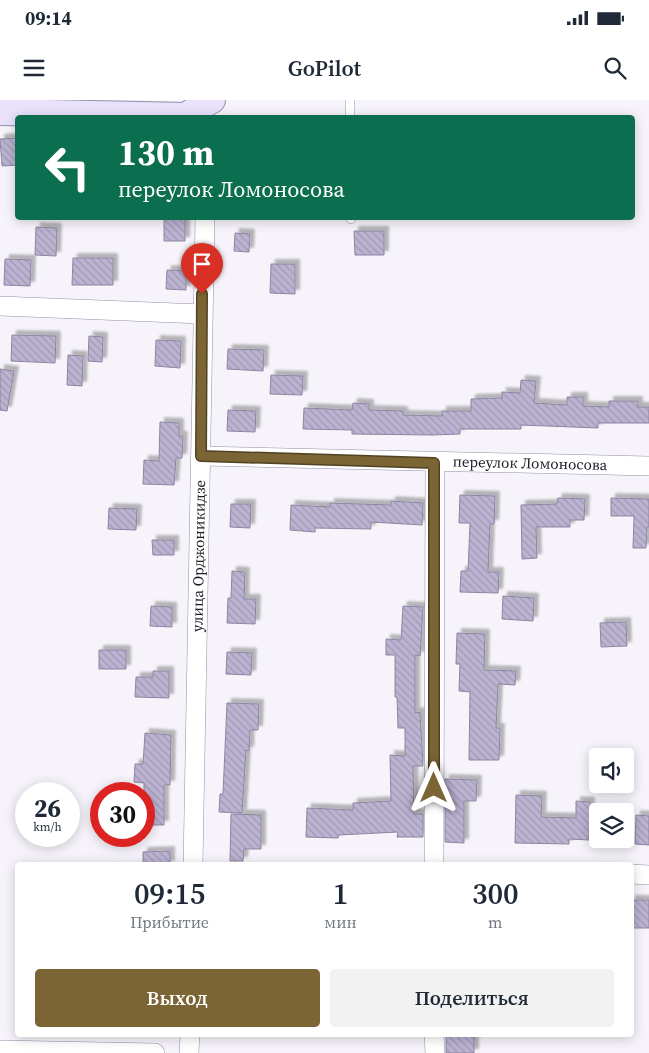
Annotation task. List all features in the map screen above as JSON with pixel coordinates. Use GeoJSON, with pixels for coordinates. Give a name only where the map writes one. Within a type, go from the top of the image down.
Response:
{"type":"FeatureCollection","features":[{"type":"Feature","properties":{"kind":"street"},"geometry":{"type":"LineString","coordinates":[[187,115],[210,105]]}},
{"type":"Feature","properties":{"kind":"street"},"geometry":{"type":"LineString","coordinates":[[0,112],[139,115]]}},
{"type":"Feature","properties":{"kind":"street","name":"улица Орджоникидзе"},"geometry":{"type":"LineString","coordinates":[[193,862],[205,220]]}},
{"type":"Feature","properties":{"kind":"street"},"geometry":{"type":"LineString","coordinates":[[0,306],[202,314]]}},
{"type":"Feature","properties":{"kind":"street","name":"переулок Ломоносова"},"geometry":{"type":"LineString","coordinates":[[201,456],[434,463],[649,466]]}},
{"type":"Feature","properties":{"kind":"street"},"geometry":{"type":"LineString","coordinates":[[434,463],[434,862]]}},
{"type":"Feature","properties":{"kind":"street"},"geometry":{"type":"LineString","coordinates":[[634,874],[649,874]]}},
{"type":"Feature","properties":{"kind":"street"},"geometry":{"type":"LineString","coordinates":[[189,1053],[190,1037]]}},
{"type":"Feature","properties":{"kind":"street"},"geometry":{"type":"LineString","coordinates":[[434,1037],[434,1053]]}},
{"type":"Feature","properties":{"kind":"street"},"geometry":{"type":"LineString","coordinates":[[0,1050],[155,1053]]}},
{"type":"Feature","properties":{"kind":"lane"},"geometry":{"type":"LineString","coordinates":[[350,100],[350,115]]}},
{"type":"Feature","properties":{"kind":"building"},"geometry":{"type":"Polygon","coordinates":[[[15,138],[15,165],[2,166],[0,139],[15,138]]]}},
{"type":"Feature","properties":{"kind":"building"},"geometry":{"type":"Polygon","coordinates":[[[164,220],[185,220],[185,241],[164,241],[164,220]]]}},
{"type":"Feature","properties":{"kind":"building"},"geometry":{"type":"Polygon","coordinates":[[[36,227],[57,228],[56,256],[35,255],[36,227]]]}},
{"type":"Feature","properties":{"kind":"building"},"geometry":{"type":"Polygon","coordinates":[[[354,231],[384,231],[384,255],[355,255],[354,231]]]}},
{"type":"Feature","properties":{"kind":"building"},"geometry":{"type":"Polygon","coordinates":[[[235,233],[250,234],[249,252],[234,251],[235,233]]]}},
{"type":"Feature","properties":{"kind":"building"},"geometry":{"type":"Polygon","coordinates":[[[73,258],[113,258],[113,285],[72,285],[73,258]]]}},
{"type":"Feature","properties":{"kind":"building"},"geometry":{"type":"Polygon","coordinates":[[[5,259],[31,260],[30,286],[4,285],[5,259]]]}},
{"type":"Feature","properties":{"kind":"building"},"geometry":{"type":"Polygon","coordinates":[[[271,264],[295,264],[295,294],[270,293],[271,264]]]}},
{"type":"Feature","properties":{"kind":"building"},"geometry":{"type":"Polygon","coordinates":[[[167,270],[186,271],[186,290],[166,289],[167,270]]]}},
{"type":"Feature","properties":{"kind":"building"},"geometry":{"type":"Polygon","coordinates":[[[12,335],[56,336],[55,363],[11,361],[12,335]]]}},
{"type":"Feature","properties":{"kind":"building"},"geometry":{"type":"Polygon","coordinates":[[[89,336],[103,337],[102,362],[88,361],[89,336]]]}},
{"type":"Feature","properties":{"kind":"building"},"geometry":{"type":"Polygon","coordinates":[[[156,340],[181,341],[180,368],[155,366],[156,340]]]}},
{"type":"Feature","properties":{"kind":"building"},"geometry":{"type":"Polygon","coordinates":[[[228,349],[264,350],[263,371],[227,369],[228,349]]]}},
{"type":"Feature","properties":{"kind":"building"},"geometry":{"type":"Polygon","coordinates":[[[68,355],[83,356],[82,386],[67,385],[68,355]]]}},
{"type":"Feature","properties":{"kind":"building"},"geometry":{"type":"Polygon","coordinates":[[[0,369],[14,371],[7,411],[0,410],[0,369]]]}},
{"type":"Feature","properties":{"kind":"building"},"geometry":{"type":"Polygon","coordinates":[[[271,375],[303,376],[302,395],[270,394],[271,375]]]}},
{"type":"Feature","properties":{"kind":"building"},"geometry":{"type":"Polygon","coordinates":[[[521,380],[536,381],[534,403],[567,405],[567,397],[583,397],[583,406],[609,407],[609,401],[638,401],[638,407],[649,407],[649,423],[598,423],[598,428],[521,425],[521,429],[460,429],[460,434],[433,435],[352,434],[352,430],[303,429],[304,408],[352,410],[353,403],[369,404],[369,410],[403,411],[403,415],[442,416],[442,411],[471,411],[471,399],[502,398],[502,392],[520,393],[521,380]]]}},
{"type":"Feature","properties":{"kind":"building"},"geometry":{"type":"Polygon","coordinates":[[[228,410],[256,411],[255,432],[227,431],[228,410]]]}},
{"type":"Feature","properties":{"kind":"building"},"geometry":{"type":"Polygon","coordinates":[[[160,422],[179,423],[179,436],[183,436],[182,458],[176,458],[174,485],[143,484],[144,460],[159,461],[160,422]]]}},
{"type":"Feature","properties":{"kind":"building"},"geometry":{"type":"Polygon","coordinates":[[[460,495],[495,496],[494,524],[490,524],[488,572],[499,572],[498,593],[460,592],[461,571],[468,571],[470,523],[459,523],[460,495]]]}},
{"type":"Feature","properties":{"kind":"building"},"geometry":{"type":"Polygon","coordinates":[[[558,498],[585,499],[584,520],[570,520],[570,527],[536,527],[537,558],[522,559],[521,505],[557,504],[558,498]]]}},
{"type":"Feature","properties":{"kind":"building"},"geometry":{"type":"Polygon","coordinates":[[[611,498],[649,499],[649,527],[647,527],[646,548],[633,548],[634,516],[611,516],[611,498]]]}},
{"type":"Feature","properties":{"kind":"building"},"geometry":{"type":"Polygon","coordinates":[[[391,501],[423,503],[422,525],[371,522],[371,529],[315,528],[315,532],[290,530],[291,505],[330,507],[330,503],[391,505],[391,501]]]}},
{"type":"Feature","properties":{"kind":"building"},"geometry":{"type":"Polygon","coordinates":[[[231,504],[251,504],[250,528],[230,527],[231,504]]]}},
{"type":"Feature","properties":{"kind":"building"},"geometry":{"type":"Polygon","coordinates":[[[109,508],[137,509],[136,530],[108,529],[109,508]]]}},
{"type":"Feature","properties":{"kind":"building"},"geometry":{"type":"Polygon","coordinates":[[[152,540],[174,540],[174,555],[153,555],[152,540]]]}},
{"type":"Feature","properties":{"kind":"building"},"geometry":{"type":"Polygon","coordinates":[[[232,571],[245,572],[244,599],[256,599],[255,624],[227,623],[228,598],[231,598],[232,571]]]}},
{"type":"Feature","properties":{"kind":"building"},"geometry":{"type":"Polygon","coordinates":[[[503,596],[534,598],[533,621],[502,619],[503,596]]]}},
{"type":"Feature","properties":{"kind":"building"},"geometry":{"type":"Polygon","coordinates":[[[151,606],[172,607],[172,627],[150,626],[151,606]]]}},
{"type":"Feature","properties":{"kind":"building"},"geometry":{"type":"Polygon","coordinates":[[[403,606],[423,607],[420,656],[415,655],[415,713],[420,712],[423,766],[413,766],[414,814],[423,814],[423,837],[397,837],[398,832],[339,835],[338,838],[306,837],[307,808],[353,810],[353,803],[391,801],[390,755],[405,756],[405,728],[398,728],[397,697],[395,697],[395,655],[386,655],[386,639],[401,640],[403,606]]]}},
{"type":"Feature","properties":{"kind":"building"},"geometry":{"type":"Polygon","coordinates":[[[626,622],[627,646],[601,647],[600,623],[626,622]]]}},
{"type":"Feature","properties":{"kind":"building"},"geometry":{"type":"Polygon","coordinates":[[[457,633],[485,634],[484,670],[516,671],[515,685],[498,684],[496,728],[500,728],[499,760],[469,760],[470,692],[459,691],[460,664],[456,664],[457,633]]]}},
{"type":"Feature","properties":{"kind":"building"},"geometry":{"type":"Polygon","coordinates":[[[99,650],[126,650],[126,669],[99,669],[99,650]]]}},
{"type":"Feature","properties":{"kind":"building"},"geometry":{"type":"Polygon","coordinates":[[[227,652],[252,653],[251,675],[226,674],[227,652]]]}},
{"type":"Feature","properties":{"kind":"building"},"geometry":{"type":"Polygon","coordinates":[[[153,671],[169,671],[169,698],[135,697],[136,677],[153,677],[153,671]]]}},
{"type":"Feature","properties":{"kind":"building"},"geometry":{"type":"Polygon","coordinates":[[[227,703],[259,704],[258,730],[250,730],[249,751],[246,750],[242,813],[219,812],[220,794],[223,794],[227,703]]]}},
{"type":"Feature","properties":{"kind":"building"},"geometry":{"type":"Polygon","coordinates":[[[145,733],[171,735],[170,785],[164,785],[164,825],[155,825],[155,782],[134,782],[135,764],[143,764],[145,733]]]}},
{"type":"Feature","properties":{"kind":"building"},"geometry":{"type":"Polygon","coordinates":[[[445,779],[477,780],[476,801],[464,801],[464,843],[445,842],[445,779]]]}},
{"type":"Feature","properties":{"kind":"building"},"geometry":{"type":"Polygon","coordinates":[[[516,795],[542,796],[541,817],[576,818],[576,801],[590,802],[589,840],[569,839],[569,844],[515,843],[516,795]]]}},
{"type":"Feature","properties":{"kind":"building"},"geometry":{"type":"Polygon","coordinates":[[[231,814],[261,815],[261,849],[244,849],[243,861],[230,861],[231,814]]]}},
{"type":"Feature","properties":{"kind":"building"},"geometry":{"type":"Polygon","coordinates":[[[636,815],[649,816],[649,845],[635,844],[636,815]]]}},
{"type":"Feature","properties":{"kind":"building"},"geometry":{"type":"Polygon","coordinates":[[[170,851],[170,862],[143,862],[143,852],[170,851]]]}},
{"type":"Feature","properties":{"kind":"building"},"geometry":{"type":"Polygon","coordinates":[[[634,900],[649,900],[649,928],[634,928],[634,900]]]}},
{"type":"Feature","properties":{"kind":"building"},"geometry":{"type":"Polygon","coordinates":[[[446,1037],[474,1037],[474,1053],[446,1053],[446,1037]]]}},
{"type":"Feature","properties":{"kind":"route"},"geometry":{"type":"LineString","coordinates":[[202,294],[201,456],[434,463],[434,788]]}}]}
